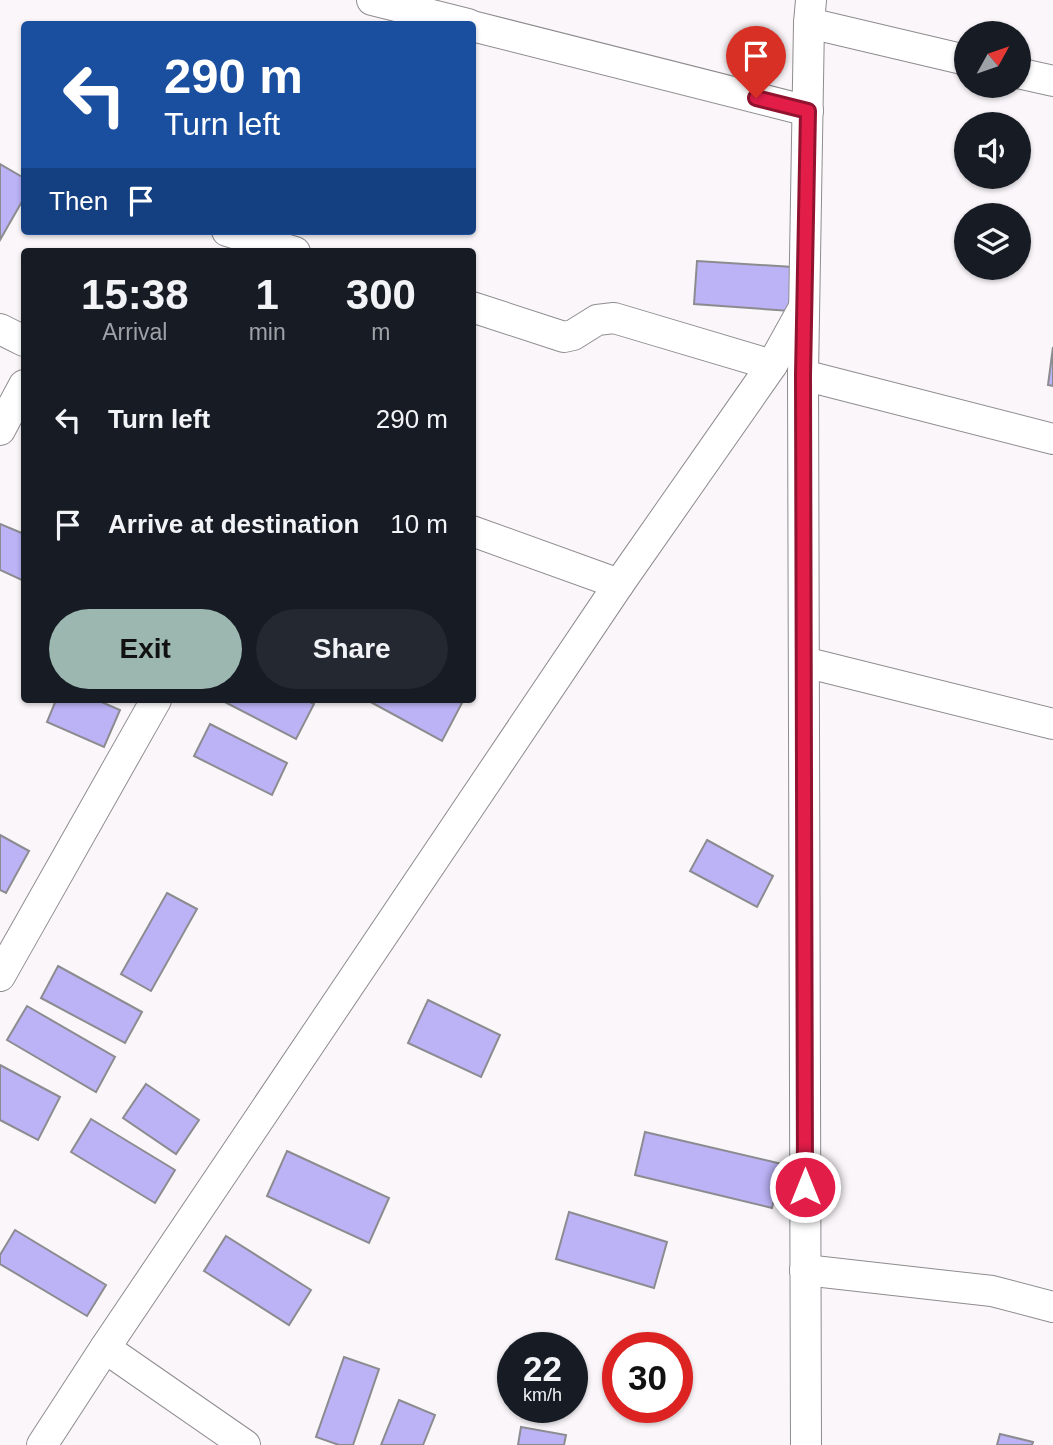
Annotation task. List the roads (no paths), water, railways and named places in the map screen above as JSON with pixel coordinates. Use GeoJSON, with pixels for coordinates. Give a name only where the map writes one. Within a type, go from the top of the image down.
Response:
{"type":"FeatureCollection","features":[{"type":"Feature","properties":{"kind":"street"},"geometry":{"type":"LineString","coordinates":[[372,0],[454,21]]}},
{"type":"Feature","properties":{"kind":"street"},"geometry":{"type":"LineString","coordinates":[[806,1445],[803,375],[810,12],[954,56]]}},
{"type":"Feature","properties":{"kind":"street"},"geometry":{"type":"LineString","coordinates":[[476,27],[808,111]]}},
{"type":"Feature","properties":{"kind":"street"},"geometry":{"type":"LineString","coordinates":[[1031,76],[1053,81]]}},
{"type":"Feature","properties":{"kind":"street"},"geometry":{"type":"LineString","coordinates":[[240,235],[282,248]]}},
{"type":"Feature","properties":{"kind":"street"},"geometry":{"type":"LineString","coordinates":[[42,1445],[104,1348],[619,584],[772,365],[804,306]]}},
{"type":"Feature","properties":{"kind":"street"},"geometry":{"type":"LineString","coordinates":[[476,308],[564,337],[573,335],[597,320],[614,318],[772,365]]}},
{"type":"Feature","properties":{"kind":"street"},"geometry":{"type":"LineString","coordinates":[[0,329],[21,340]]}},
{"type":"Feature","properties":{"kind":"street"},"geometry":{"type":"LineString","coordinates":[[803,375],[1053,439]]}},
{"type":"Feature","properties":{"kind":"street"},"geometry":{"type":"LineString","coordinates":[[0,430],[21,392]]}},
{"type":"Feature","properties":{"kind":"street"},"geometry":{"type":"LineString","coordinates":[[476,532],[619,584]]}},
{"type":"Feature","properties":{"kind":"street"},"geometry":{"type":"LineString","coordinates":[[804,662],[1053,724]]}},
{"type":"Feature","properties":{"kind":"street"},"geometry":{"type":"LineString","coordinates":[[0,976],[154,703]]}},
{"type":"Feature","properties":{"kind":"street"},"geometry":{"type":"LineString","coordinates":[[806,1270],[992,1291],[1053,1307]]}},
{"type":"Feature","properties":{"kind":"street"},"geometry":{"type":"LineString","coordinates":[[104,1348],[246,1445]]}}]}
